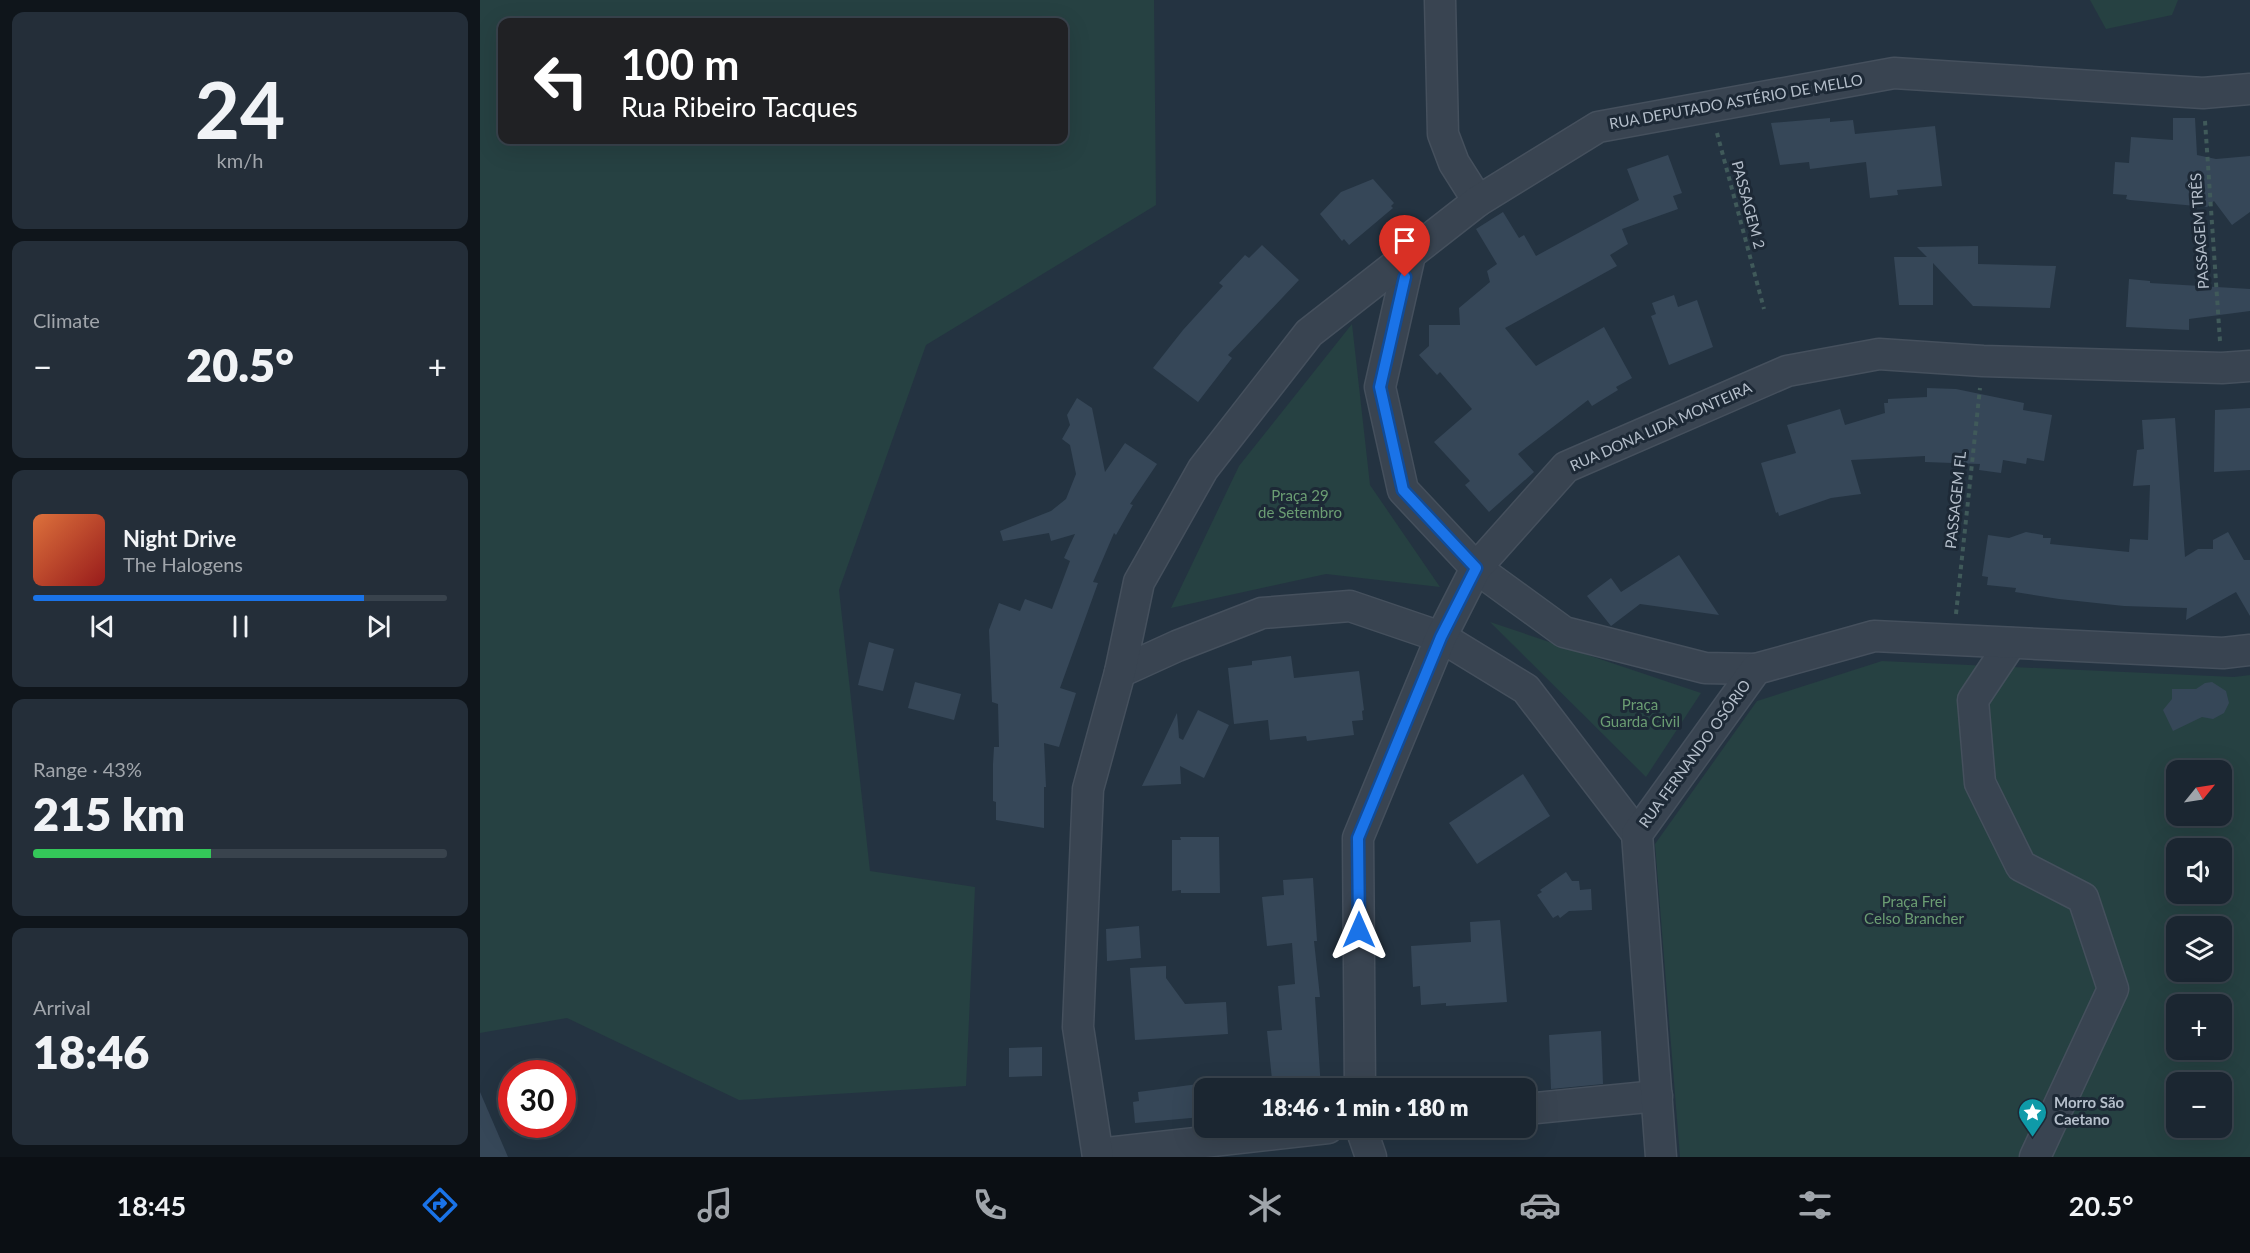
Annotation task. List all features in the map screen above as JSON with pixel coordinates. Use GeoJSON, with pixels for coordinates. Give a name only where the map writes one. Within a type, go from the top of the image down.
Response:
{"type":"FeatureCollection","features":[{"type":"Feature","properties":{"kind":"street"},"geometry":{"type":"LineString","coordinates":[[1440,0],[1443,134],[1454,163],[1478,201]]}},
{"type":"Feature","properties":{"kind":"street","name":"RUA DEPUTADO ASTÉRIO DE MELLO"},"geometry":{"type":"LineString","coordinates":[[1098,1156],[1078,1027],[1087,801],[1088,789],[1120,672],[1139,582],[1203,470],[1309,333],[1478,201],[1599,127],[1894,73],[2203,93],[2250,89]]}},
{"type":"Feature","properties":{"kind":"street"},"geometry":{"type":"LineString","coordinates":[[1410,255],[1380,387],[1403,490],[1476,568],[1564,632],[1705,668],[1756,669]]}},
{"type":"Feature","properties":{"kind":"street","name":"RUA DONA LIDA MONTEIRA"},"geometry":{"type":"LineString","coordinates":[[1360,1078],[1358,838],[1441,637],[1476,568],[1566,467],[1787,371],[1879,354],[1983,361],[2236,367]]}},
{"type":"Feature","properties":{"kind":"street"},"geometry":{"type":"LineString","coordinates":[[1120,672],[1176,646],[1262,613],[1350,606],[1441,637],[1526,690],[1637,834]]}},
{"type":"Feature","properties":{"kind":"street","name":"RUA FERNANDO OSÓRIO"},"geometry":{"type":"LineString","coordinates":[[1661,1157],[1637,834],[1756,669],[1874,636],[2223,653],[2250,650]]}},
{"type":"Feature","properties":{"kind":"street"},"geometry":{"type":"LineString","coordinates":[[2011,643],[1973,700],[1980,783],[2021,866],[2083,898],[2113,989],[2034,1157]]}},
{"type":"Feature","properties":{"kind":"street"},"geometry":{"type":"LineString","coordinates":[[1536,1108],[1657,1096]]}},
{"type":"Feature","properties":{"kind":"street"},"geometry":{"type":"LineString","coordinates":[[1098,1156],[1246,1138]]}},
{"type":"Feature","properties":{"kind":"street"},"geometry":{"type":"LineString","coordinates":[[1364,1138],[1371,1157]]}},
{"type":"Feature","properties":{"kind":"path","name":"PASSAGEM TRÊS"},"geometry":{"type":"LineString","coordinates":[[2203,93],[2236,367]]}},
{"type":"Feature","properties":{"kind":"path","name":"PASSAGEM 2"},"geometry":{"type":"LineString","coordinates":[[1709,107],[1764,309]]}},
{"type":"Feature","properties":{"kind":"path","name":"PASSAGEM FL"},"geometry":{"type":"LineString","coordinates":[[1953,641],[1983,361]]}},
{"type":"Feature","properties":{"kind":"green space"},"geometry":{"type":"Polygon","coordinates":[[[480,0],[1154,0],[1156,205],[926,345],[839,590],[870,871],[975,887],[966,1086],[739,1100],[567,1018],[480,1033],[480,0]]]}},
{"type":"Feature","properties":{"kind":"green space"},"geometry":{"type":"Polygon","coordinates":[[[2090,0],[2178,0],[2172,15],[2106,29],[2090,0]]]}},
{"type":"Feature","properties":{"kind":"green space","name":"Praça 29 de Setembro"},"geometry":{"type":"Polygon","coordinates":[[[1352,324],[1370,485],[1440,587],[1326,574],[1171,608],[1239,466],[1352,324]]]}},
{"type":"Feature","properties":{"kind":"green space","name":"Praça Guarda Civil"},"geometry":{"type":"Polygon","coordinates":[[[1490,622],[1701,693],[1646,777],[1490,622]]]}},
{"type":"Feature","properties":{"kind":"green space","name":"Praça Frei Celso Brancher"},"geometry":{"type":"Polygon","coordinates":[[[1882,661],[2234,677],[2250,675],[2250,1157],[1680,1157],[1655,844],[1757,701],[1882,661]]]}},
{"type":"Feature","properties":{"kind":"building"},"geometry":{"type":"Polygon","coordinates":[[[1830,118],[1830,122],[1853,120],[1855,134],[1935,126],[1942,186],[1897,190],[1898,195],[1870,198],[1866,162],[1810,169],[1809,162],[1780,165],[1771,123],[1830,118]]]}},
{"type":"Feature","properties":{"kind":"building"},"geometry":{"type":"Polygon","coordinates":[[[2173,118],[2195,118],[2197,155],[2216,159],[2250,156],[2250,212],[2232,225],[2214,201],[2207,207],[2130,200],[2126,199],[2127,195],[2113,194],[2115,162],[2129,163],[2131,137],[2173,140],[2173,118]]]}},
{"type":"Feature","properties":{"kind":"building"},"geometry":{"type":"Polygon","coordinates":[[[1668,155],[1682,193],[1673,196],[1678,209],[1622,229],[1628,244],[1610,255],[1617,266],[1505,328],[1536,366],[1604,327],[1632,378],[1616,387],[1618,390],[1592,406],[1588,400],[1518,454],[1534,472],[1489,512],[1465,485],[1470,481],[1434,442],[1472,409],[1440,372],[1437,375],[1419,355],[1429,346],[1429,325],[1460,325],[1459,308],[1490,282],[1487,271],[1497,264],[1476,229],[1503,212],[1519,238],[1524,235],[1536,256],[1639,200],[1627,169],[1668,155]]]}},
{"type":"Feature","properties":{"kind":"building"},"geometry":{"type":"Polygon","coordinates":[[[1373,179],[1394,203],[1391,206],[1393,208],[1349,245],[1344,239],[1342,241],[1320,214],[1341,192],[1373,179]]]}},
{"type":"Feature","properties":{"kind":"building"},"geometry":{"type":"Polygon","coordinates":[[[1262,245],[1299,280],[1228,355],[1232,358],[1198,402],[1153,368],[1183,330],[1223,286],[1219,283],[1245,255],[1249,258],[1262,245]]]}},
{"type":"Feature","properties":{"kind":"building"},"geometry":{"type":"Polygon","coordinates":[[[1978,246],[1978,264],[2056,266],[2050,308],[1973,306],[1933,263],[1933,305],[1899,305],[1894,257],[1927,257],[1917,247],[1978,246]]]}},
{"type":"Feature","properties":{"kind":"building"},"geometry":{"type":"Polygon","coordinates":[[[2129,279],[2150,281],[2150,283],[2250,289],[2250,311],[2189,319],[2189,330],[2126,327],[2129,279]]]}},
{"type":"Feature","properties":{"kind":"building"},"geometry":{"type":"Polygon","coordinates":[[[1674,295],[1678,307],[1697,300],[1713,347],[1669,365],[1651,316],[1656,314],[1652,303],[1674,295]]]}},
{"type":"Feature","properties":{"kind":"building"},"geometry":{"type":"Polygon","coordinates":[[[1927,388],[1956,389],[2024,403],[2023,410],[2052,415],[2044,461],[2027,458],[2026,464],[2003,460],[2001,473],[1979,470],[1980,464],[1925,462],[1925,456],[1851,460],[1861,494],[1831,498],[1779,516],[1778,512],[1776,513],[1761,463],[1796,453],[1787,425],[1840,409],[1845,425],[1885,413],[1884,403],[1888,403],[1888,399],[1927,397],[1927,388]]]}},
{"type":"Feature","properties":{"kind":"building"},"geometry":{"type":"Polygon","coordinates":[[[1077,398],[1092,408],[1105,472],[1125,443],[1157,464],[1130,504],[1133,505],[1116,535],[1114,533],[1093,582],[1098,583],[1060,688],[1076,693],[1059,747],[1044,743],[1046,787],[1044,787],[1044,828],[996,820],[996,802],[993,801],[993,764],[994,747],[999,747],[998,704],[992,702],[989,630],[999,603],[1020,611],[1025,599],[1052,609],[1070,561],[1064,558],[1075,534],[1051,541],[1049,533],[1003,541],[1000,531],[1051,511],[1066,499],[1076,474],[1070,445],[1062,439],[1070,425],[1067,415],[1077,398]]]}},
{"type":"Feature","properties":{"kind":"building"},"geometry":{"type":"Polygon","coordinates":[[[2250,408],[2250,470],[2214,472],[2215,410],[2250,408]]]}},
{"type":"Feature","properties":{"kind":"building"},"geometry":{"type":"Polygon","coordinates":[[[2175,418],[2185,557],[2198,549],[2213,549],[2213,540],[2228,532],[2244,560],[2250,560],[2250,616],[2236,592],[2186,620],[2187,608],[2124,606],[2059,599],[2015,592],[2016,588],[1987,585],[1988,577],[1982,576],[1988,535],[2009,538],[2026,532],[2043,535],[2043,538],[2051,538],[2050,544],[2129,552],[2130,539],[2148,540],[2150,485],[2133,486],[2137,450],[2144,449],[2142,420],[2175,418]]]}},
{"type":"Feature","properties":{"kind":"building"},"geometry":{"type":"Polygon","coordinates":[[[1679,555],[1719,615],[1640,604],[1611,626],[1587,596],[1611,578],[1621,592],[1679,555]]]}},
{"type":"Feature","properties":{"kind":"building"},"geometry":{"type":"Polygon","coordinates":[[[869,642],[894,649],[883,691],[858,685],[869,642]]]}},
{"type":"Feature","properties":{"kind":"building"},"geometry":{"type":"Polygon","coordinates":[[[1291,656],[1294,678],[1359,671],[1364,710],[1362,711],[1363,720],[1352,721],[1354,735],[1307,741],[1306,736],[1270,740],[1268,720],[1234,724],[1228,668],[1252,665],[1252,661],[1291,656]]]}},
{"type":"Feature","properties":{"kind":"building"},"geometry":{"type":"Polygon","coordinates":[[[915,682],[961,694],[954,720],[908,708],[915,682]]]}},
{"type":"Feature","properties":{"kind":"building"},"geometry":{"type":"Polygon","coordinates":[[[2212,682],[2226,691],[2229,703],[2224,713],[2213,719],[2202,717],[2173,731],[2163,710],[2172,699],[2172,689],[2196,689],[2205,683],[2212,682]]]}},
{"type":"Feature","properties":{"kind":"building"},"geometry":{"type":"Polygon","coordinates":[[[1198,710],[1229,725],[1204,778],[1180,766],[1181,784],[1142,786],[1177,713],[1179,738],[1183,740],[1198,710]]]}},
{"type":"Feature","properties":{"kind":"building"},"geometry":{"type":"Polygon","coordinates":[[[1523,774],[1550,816],[1477,864],[1449,823],[1523,774]]]}},
{"type":"Feature","properties":{"kind":"building"},"geometry":{"type":"Polygon","coordinates":[[[1180,837],[1219,837],[1220,893],[1172,891],[1172,840],[1181,840],[1180,837]]]}},
{"type":"Feature","properties":{"kind":"building"},"geometry":{"type":"Polygon","coordinates":[[[1566,872],[1572,881],[1579,881],[1580,890],[1591,889],[1592,910],[1569,911],[1560,918],[1558,915],[1553,918],[1537,895],[1542,892],[1540,890],[1566,872]]]}},
{"type":"Feature","properties":{"kind":"building"},"geometry":{"type":"Polygon","coordinates":[[[1313,878],[1317,941],[1314,941],[1320,997],[1315,997],[1320,1078],[1272,1078],[1267,1031],[1282,1030],[1278,986],[1295,984],[1292,943],[1267,946],[1262,897],[1284,895],[1283,880],[1313,878]]]}},
{"type":"Feature","properties":{"kind":"building"},"geometry":{"type":"Polygon","coordinates":[[[1500,920],[1507,1002],[1446,1006],[1446,1003],[1421,1005],[1420,986],[1413,987],[1411,946],[1471,942],[1470,922],[1500,920]]]}},
{"type":"Feature","properties":{"kind":"building"},"geometry":{"type":"Polygon","coordinates":[[[1139,926],[1141,958],[1107,961],[1106,929],[1139,926]]]}},
{"type":"Feature","properties":{"kind":"building"},"geometry":{"type":"Polygon","coordinates":[[[1166,966],[1166,978],[1185,1004],[1226,1002],[1228,1034],[1135,1040],[1130,968],[1166,966]]]}},
{"type":"Feature","properties":{"kind":"building"},"geometry":{"type":"Polygon","coordinates":[[[1601,1031],[1603,1084],[1551,1089],[1549,1035],[1601,1031]]]}},
{"type":"Feature","properties":{"kind":"building"},"geometry":{"type":"Polygon","coordinates":[[[1042,1047],[1042,1076],[1009,1077],[1009,1048],[1042,1047]]]}},
{"type":"Feature","properties":{"kind":"building"},"geometry":{"type":"Polygon","coordinates":[[[1194,1085],[1194,1118],[1135,1123],[1133,1102],[1139,1101],[1138,1092],[1194,1085]]]}},
{"type":"Feature","properties":{"kind":"building"},"geometry":{"type":"Polygon","coordinates":[[[480,1092],[508,1157],[480,1157],[480,1092]]]}},
{"type":"Feature","properties":{"kind":"place","name":"Morro São Caetano"},"geometry":{"type":"Point","coordinates":[2033,1138]}},
{"type":"Feature","properties":{"kind":"route"},"geometry":{"type":"LineString","coordinates":[[1359,930],[1358,838],[1441,637],[1476,568],[1403,490],[1380,387],[1405,277]]}}]}
